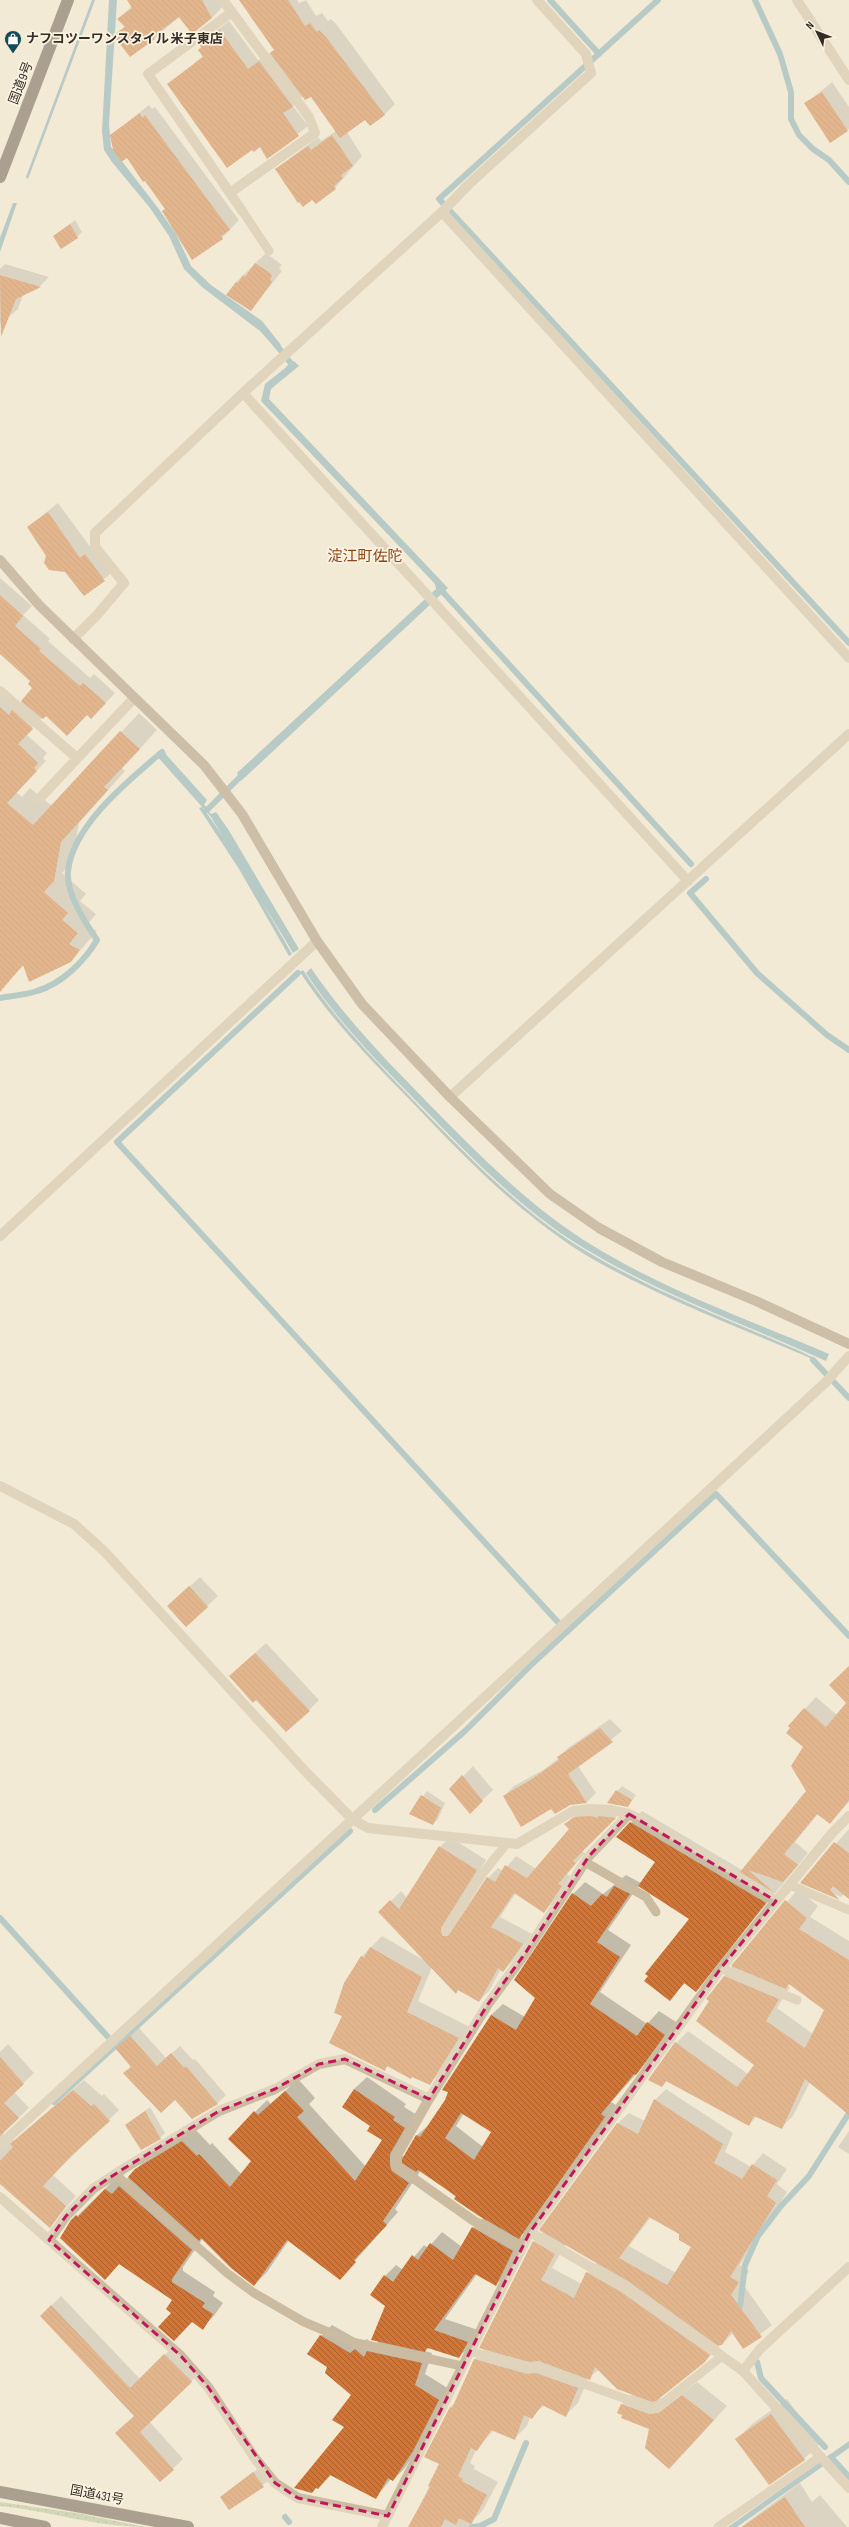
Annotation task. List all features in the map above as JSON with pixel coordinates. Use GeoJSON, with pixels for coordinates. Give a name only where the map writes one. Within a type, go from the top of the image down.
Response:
{"type":"FeatureCollection","features":[{"type":"Feature","properties":{"kind":"highway","name":"国道9号"},"geometry":{"type":"LineString","coordinates":[[0,177],[68,0]]}},
{"type":"Feature","properties":{"kind":"highway","name":"国道431号"},"geometry":{"type":"LineString","coordinates":[[0,2492],[188,2527]]}},
{"type":"Feature","properties":{"kind":"highway"},"geometry":{"type":"LineString","coordinates":[[0,2518],[45,2527]]}},
{"type":"Feature","properties":{"kind":"street"},"geometry":{"type":"LineString","coordinates":[[223,0],[309,117],[315,133],[231,192]]}},
{"type":"Feature","properties":{"kind":"street"},"geometry":{"type":"LineString","coordinates":[[73,639],[97,615],[124,583],[95,547],[95,533],[243,393],[442,212],[469,184],[591,73],[586,54],[537,0]]}},
{"type":"Feature","properties":{"kind":"street"},"geometry":{"type":"LineString","coordinates":[[797,0],[849,80]]}},
{"type":"Feature","properties":{"kind":"street"},"geometry":{"type":"LineString","coordinates":[[232,12],[148,74],[244,212]]}},
{"type":"Feature","properties":{"kind":"street"},"geometry":{"type":"LineString","coordinates":[[442,212],[849,658]]}},
{"type":"Feature","properties":{"kind":"street"},"geometry":{"type":"LineString","coordinates":[[243,393],[688,881]]}},
{"type":"Feature","properties":{"kind":"street"},"geometry":{"type":"LineString","coordinates":[[0,560],[38,605],[204,765],[242,814],[317,941],[362,1004],[450,1098],[550,1194],[599,1228],[662,1262],[756,1300],[849,1344]]}},
{"type":"Feature","properties":{"kind":"street"},"geometry":{"type":"LineString","coordinates":[[0,691],[77,758]]}},
{"type":"Feature","properties":{"kind":"street"},"geometry":{"type":"LineString","coordinates":[[39,799],[134,698]]}},
{"type":"Feature","properties":{"kind":"street"},"geometry":{"type":"LineString","coordinates":[[450,1098],[849,734]]}},
{"type":"Feature","properties":{"kind":"street"},"geometry":{"type":"LineString","coordinates":[[0,1236],[317,941]]}},
{"type":"Feature","properties":{"kind":"street"},"geometry":{"type":"LineString","coordinates":[[0,2145],[826,1382],[849,1356]]}},
{"type":"Feature","properties":{"kind":"street"},"geometry":{"type":"LineString","coordinates":[[0,1486],[74,1524],[104,1551],[352,1819],[368,1828],[516,1844],[573,1811],[591,1809],[629,1814],[776,1901]]}},
{"type":"Feature","properties":{"kind":"street"},"geometry":{"type":"LineString","coordinates":[[522,2248],[474,2221],[396,2166],[396,2157],[429,2099],[488,2004],[524,1955],[585,1862],[600,1842],[629,1814]]}},
{"type":"Feature","properties":{"kind":"street"},"geometry":{"type":"LineString","coordinates":[[382,2527],[530,2232],[721,1968],[849,1816]]}},
{"type":"Feature","properties":{"kind":"street"},"geometry":{"type":"LineString","coordinates":[[50,2240],[66,2216],[94,2188],[115,2174],[219,2111],[275,2089],[319,2064],[345,2059],[429,2099]]}},
{"type":"Feature","properties":{"kind":"street"},"geometry":{"type":"LineString","coordinates":[[0,2197],[180,2356],[208,2387],[254,2457],[274,2483],[298,2498],[388,2516]]}},
{"type":"Feature","properties":{"kind":"street"},"geometry":{"type":"LineString","coordinates":[[530,2232],[625,2287],[743,2371],[849,2488]]}},
{"type":"Feature","properties":{"kind":"street"},"geometry":{"type":"LineString","coordinates":[[743,2371],[760,2349],[849,2267]]}},
{"type":"Feature","properties":{"kind":"lane"},"geometry":{"type":"LineString","coordinates":[[244,212],[269,251]]}},
{"type":"Feature","properties":{"kind":"lane"},"geometry":{"type":"LineString","coordinates":[[446,1931],[478,1879],[507,1843]]}},
{"type":"Feature","properties":{"kind":"lane"},"geometry":{"type":"LineString","coordinates":[[585,1862],[646,1897],[656,1912]]}},
{"type":"Feature","properties":{"kind":"lane"},"geometry":{"type":"LineString","coordinates":[[790,1885],[849,1910]]}},
{"type":"Feature","properties":{"kind":"lane"},"geometry":{"type":"LineString","coordinates":[[721,1968],[797,2000]]}},
{"type":"Feature","properties":{"kind":"lane"},"geometry":{"type":"LineString","coordinates":[[115,2174],[227,2273],[254,2293],[304,2322],[352,2342],[462,2366]]}},
{"type":"Feature","properties":{"kind":"lane"},"geometry":{"type":"LineString","coordinates":[[469,2352],[529,2368],[537,2367],[651,2408],[658,2407],[722,2356]]}},
{"type":"Feature","properties":{"kind":"lane"},"geometry":{"type":"LineString","coordinates":[[718,2527],[820,2457]]}},
{"type":"Feature","properties":{"kind":"highlighted area"},"geometry":{"type":"Polygon","coordinates":[[[629,1814],[776,1901],[721,1968],[530,2232],[498,2292],[388,2516],[298,2498],[275,2483],[208,2387],[180,2355],[49,2240],[66,2216],[94,2188],[123,2169],[219,2111],[275,2089],[319,2064],[345,2059],[429,2099],[488,2004],[524,1955],[589,1856],[629,1814]]]}},
{"type":"Feature","properties":{"kind":"green space"},"geometry":{"type":"Polygon","coordinates":[[[0,2502],[76,2513],[146,2527],[91,2522],[37,2511],[0,2506],[0,2502]]]}},
{"type":"Feature","properties":{"kind":"water"},"geometry":{"type":"Polygon","coordinates":[[[92,0],[95,0],[28,179],[26,177],[92,0]]]}},
{"type":"Feature","properties":{"kind":"water"},"geometry":{"type":"Polygon","coordinates":[[[109,0],[117,0],[109,124],[111,147],[176,234],[191,266],[211,285],[262,321],[281,345],[276,349],[260,331],[202,287],[184,269],[169,236],[150,208],[104,150],[102,131],[109,0]]]}},
{"type":"Feature","properties":{"kind":"water"},"geometry":{"type":"Polygon","coordinates":[[[13,203],[17,203],[0,252],[0,238],[13,203]]]}},
{"type":"Feature","properties":{"kind":"water"},"geometry":{"type":"Polygon","coordinates":[[[294,361],[299,366],[271,389],[269,399],[448,588],[241,781],[237,773],[436,589],[435,584],[261,401],[265,384],[294,361]]]}},
{"type":"Feature","properties":{"kind":"water"},"geometry":{"type":"Polygon","coordinates":[[[162,750],[207,800],[204,805],[210,809],[208,811],[211,814],[216,812],[228,829],[299,949],[293,953],[211,817],[156,755],[162,750]]]}},
{"type":"Feature","properties":{"kind":"water"},"geometry":{"type":"Polygon","coordinates":[[[202,807],[227,842],[249,879],[292,954],[289,956],[239,869],[199,808],[202,807]]]}},
{"type":"Feature","properties":{"kind":"water"},"geometry":{"type":"Polygon","coordinates":[[[311,968],[366,1038],[397,1071],[487,1162],[549,1216],[595,1247],[651,1278],[710,1305],[829,1354],[826,1361],[679,1298],[650,1284],[594,1254],[546,1222],[524,1205],[481,1167],[375,1058],[346,1026],[318,991],[306,973],[311,968]]]}},
{"type":"Feature","properties":{"kind":"water"},"geometry":{"type":"Polygon","coordinates":[[[303,970],[342,1023],[386,1072],[478,1165],[543,1222],[567,1239],[616,1268],[694,1306],[800,1351],[814,1358],[818,1365],[816,1367],[810,1358],[702,1312],[622,1275],[570,1245],[545,1227],[475,1167],[366,1055],[312,990],[300,972],[303,970]]]}},
{"type":"Feature","properties":{"kind":"water"},"geometry":{"type":"Polygon","coordinates":[[[849,2441],[849,2448],[737,2527],[728,2527],[849,2441]]]}},
{"type":"Feature","properties":{"kind":"building"},"geometry":{"type":"Polygon","coordinates":[[[127,0],[202,0],[212,18],[192,34],[179,17],[153,36],[155,39],[130,57],[115,38],[118,36],[116,33],[125,27],[117,19],[132,8],[127,0]]]}},
{"type":"Feature","properties":{"kind":"building"},"geometry":{"type":"Polygon","coordinates":[[[239,0],[288,0],[305,26],[310,23],[317,32],[319,30],[326,37],[385,115],[370,126],[365,120],[340,138],[311,97],[305,100],[270,53],[274,50],[239,0]]]}},
{"type":"Feature","properties":{"kind":"building"},"geometry":{"type":"Polygon","coordinates":[[[219,29],[248,69],[259,61],[293,107],[283,113],[299,136],[267,159],[260,147],[254,152],[252,150],[227,168],[167,84],[203,57],[198,50],[201,47],[199,44],[219,29]]]}},
{"type":"Feature","properties":{"kind":"building"},"geometry":{"type":"Polygon","coordinates":[[[822,92],[848,131],[830,143],[804,103],[822,92]]]}},
{"type":"Feature","properties":{"kind":"building"},"geometry":{"type":"Polygon","coordinates":[[[140,113],[142,118],[145,115],[230,230],[221,236],[223,239],[192,260],[162,211],[165,209],[145,181],[143,182],[127,158],[121,162],[113,150],[110,135],[140,113]]]}},
{"type":"Feature","properties":{"kind":"building"},"geometry":{"type":"Polygon","coordinates":[[[332,135],[353,166],[341,175],[343,178],[334,186],[336,189],[316,204],[312,200],[303,207],[299,202],[298,203],[275,169],[308,146],[311,150],[332,135]]]}},
{"type":"Feature","properties":{"kind":"building"},"geometry":{"type":"Polygon","coordinates":[[[70,224],[78,238],[61,249],[53,236],[70,224]]]}},
{"type":"Feature","properties":{"kind":"building"},"geometry":{"type":"Polygon","coordinates":[[[255,263],[270,273],[272,276],[270,279],[272,282],[251,311],[226,295],[236,282],[238,283],[243,275],[245,277],[255,263]]]}},
{"type":"Feature","properties":{"kind":"building"},"geometry":{"type":"Polygon","coordinates":[[[0,275],[41,287],[16,299],[1,337],[0,275]]]}},
{"type":"Feature","properties":{"kind":"building"},"geometry":{"type":"Polygon","coordinates":[[[48,512],[80,558],[85,554],[105,581],[84,596],[65,572],[49,570],[44,563],[46,556],[27,527],[48,512]]]}},
{"type":"Feature","properties":{"kind":"building"},"geometry":{"type":"Polygon","coordinates":[[[0,595],[23,616],[15,626],[41,649],[39,651],[80,686],[83,683],[106,703],[91,719],[87,715],[67,736],[46,716],[43,719],[21,701],[32,688],[28,684],[30,681],[0,654],[0,595]]]}},
{"type":"Feature","properties":{"kind":"building"},"geometry":{"type":"Polygon","coordinates":[[[0,707],[9,715],[12,710],[33,729],[18,744],[38,763],[34,768],[37,771],[7,803],[33,825],[120,731],[140,749],[104,787],[108,790],[61,842],[54,881],[44,892],[68,913],[62,920],[78,933],[69,944],[80,950],[71,962],[29,982],[23,965],[0,992],[0,707]]]}},
{"type":"Feature","properties":{"kind":"building"},"geometry":{"type":"Polygon","coordinates":[[[189,1586],[208,1607],[186,1627],[167,1606],[189,1586]]]}},
{"type":"Feature","properties":{"kind":"building"},"geometry":{"type":"Polygon","coordinates":[[[255,1653],[310,1711],[286,1732],[256,1700],[253,1703],[229,1676],[255,1653]]]}},
{"type":"Feature","properties":{"kind":"building"},"geometry":{"type":"Polygon","coordinates":[[[849,1666],[849,1800],[830,1824],[817,1814],[784,1854],[798,1865],[783,1882],[748,1870],[775,1893],[740,1872],[806,1791],[791,1766],[803,1747],[786,1733],[790,1728],[788,1726],[804,1708],[826,1727],[846,1703],[829,1685],[849,1666]]]}},
{"type":"Feature","properties":{"kind":"building"},"geometry":{"type":"Polygon","coordinates":[[[600,1728],[613,1742],[568,1774],[587,1803],[570,1805],[555,1814],[551,1809],[521,1827],[503,1796],[532,1779],[559,1760],[557,1757],[600,1728]]]}},
{"type":"Feature","properties":{"kind":"building"},"geometry":{"type":"Polygon","coordinates":[[[462,1775],[483,1801],[470,1814],[449,1789],[462,1775]]]}},
{"type":"Feature","properties":{"kind":"building"},"geometry":{"type":"Polygon","coordinates":[[[616,1790],[632,1800],[628,1807],[607,1803],[616,1790]]]}},
{"type":"Feature","properties":{"kind":"building"},"geometry":{"type":"Polygon","coordinates":[[[421,1795],[441,1808],[433,1825],[409,1814],[421,1795]]]}},
{"type":"Feature","properties":{"kind":"building"},"geometry":{"type":"Polygon","coordinates":[[[591,1816],[597,1818],[599,1816],[616,1818],[573,1861],[576,1863],[558,1884],[562,1886],[544,1913],[514,1893],[491,1927],[523,1944],[503,1972],[498,1968],[479,2002],[458,1990],[456,1994],[378,1912],[390,1900],[399,1909],[439,1846],[477,1870],[441,1928],[442,1936],[448,1936],[487,1877],[495,1882],[505,1865],[527,1878],[569,1829],[564,1824],[575,1817],[591,1816]]]}},
{"type":"Feature","properties":{"kind":"building"},"geometry":{"type":"Polygon","coordinates":[[[630,1822],[766,1903],[696,1992],[684,1983],[670,2001],[644,1981],[648,1976],[645,1974],[689,1919],[638,1886],[655,1862],[616,1837],[630,1822]]]}},
{"type":"Feature","properties":{"kind":"building"},"geometry":{"type":"Polygon","coordinates":[[[834,1842],[849,1853],[849,1899],[833,1886],[830,1890],[840,1900],[800,1883],[834,1842]]]}},
{"type":"Feature","properties":{"kind":"building"},"geometry":{"type":"Polygon","coordinates":[[[614,1886],[630,1894],[597,1942],[620,1957],[590,2004],[637,2036],[647,2022],[665,2035],[636,2075],[634,2074],[601,2114],[605,2117],[519,2239],[479,2216],[454,2199],[456,2196],[418,2170],[416,2172],[402,2163],[402,2159],[416,2135],[420,2137],[445,2100],[448,2092],[442,2090],[491,2015],[516,2030],[535,1998],[514,1980],[572,1893],[591,1906],[602,1894],[607,1897],[614,1886]],[[461,2113],[445,2138],[474,2160],[491,2132],[461,2113]]]}},
{"type":"Feature","properties":{"kind":"building"},"geometry":{"type":"Polygon","coordinates":[[[785,1900],[807,1918],[799,1929],[849,1960],[849,2115],[805,2079],[782,2129],[754,2116],[749,2126],[666,2081],[662,2087],[648,2080],[675,2042],[737,2087],[754,2065],[696,2021],[709,2001],[706,1999],[724,1976],[779,1999],[766,2021],[805,2048],[824,2010],[789,1984],[786,1989],[731,1966],[785,1900]]]}},
{"type":"Feature","properties":{"kind":"building"},"geometry":{"type":"Polygon","coordinates":[[[370,1947],[422,1977],[407,2012],[459,2038],[430,2085],[412,2077],[411,2079],[387,2066],[385,2071],[329,2043],[342,2016],[334,2013],[344,1983],[361,1956],[364,1958],[370,1947]]]}},
{"type":"Feature","properties":{"kind":"building"},"geometry":{"type":"Polygon","coordinates":[[[130,2036],[157,2066],[171,2053],[184,2068],[186,2066],[218,2104],[192,2119],[175,2100],[161,2113],[123,2073],[131,2067],[115,2048],[130,2036]]]}},
{"type":"Feature","properties":{"kind":"building"},"geometry":{"type":"Polygon","coordinates":[[[0,2057],[24,2084],[4,2103],[19,2118],[0,2136],[0,2057]]]}},
{"type":"Feature","properties":{"kind":"building"},"geometry":{"type":"Polygon","coordinates":[[[354,2089],[395,2117],[393,2120],[405,2128],[390,2154],[390,2166],[392,2171],[409,2183],[383,2221],[387,2225],[354,2260],[356,2262],[340,2280],[287,2240],[254,2286],[231,2268],[201,2238],[199,2241],[128,2177],[135,2169],[182,2141],[197,2156],[199,2154],[230,2187],[251,2161],[228,2139],[254,2111],[258,2115],[285,2091],[304,2111],[297,2117],[355,2181],[382,2140],[367,2131],[370,2126],[342,2107],[354,2089]]]}},
{"type":"Feature","properties":{"kind":"building"},"geometry":{"type":"Polygon","coordinates":[[[73,2090],[91,2106],[94,2104],[110,2121],[71,2156],[43,2186],[66,2206],[50,2228],[0,2184],[0,2161],[13,2147],[10,2144],[73,2090]]]}},
{"type":"Feature","properties":{"kind":"building"},"geometry":{"type":"Polygon","coordinates":[[[654,2099],[723,2144],[714,2163],[742,2179],[752,2164],[777,2180],[767,2196],[776,2203],[730,2277],[739,2282],[731,2295],[762,2337],[743,2349],[731,2331],[722,2345],[717,2345],[628,2281],[539,2230],[617,2123],[638,2134],[654,2099]],[[649,2217],[619,2258],[667,2285],[691,2247],[679,2240],[679,2234],[649,2217]]]}},
{"type":"Feature","properties":{"kind":"building"},"geometry":{"type":"Polygon","coordinates":[[[145,2111],[161,2139],[141,2150],[125,2125],[145,2111]]]}},
{"type":"Feature","properties":{"kind":"building"},"geometry":{"type":"Polygon","coordinates":[[[119,2186],[192,2250],[172,2279],[172,2282],[205,2303],[202,2307],[213,2314],[203,2330],[192,2322],[174,2341],[158,2327],[171,2313],[166,2309],[172,2300],[119,2264],[105,2280],[60,2238],[71,2220],[76,2215],[78,2217],[105,2189],[112,2194],[119,2186]]]}},
{"type":"Feature","properties":{"kind":"building"},"geometry":{"type":"Polygon","coordinates":[[[472,2227],[513,2251],[496,2286],[475,2274],[434,2330],[468,2342],[459,2358],[427,2348],[425,2352],[371,2340],[385,2306],[370,2295],[384,2275],[393,2282],[412,2255],[418,2260],[430,2243],[453,2260],[472,2227]]]}},
{"type":"Feature","properties":{"kind":"building"},"geometry":{"type":"Polygon","coordinates":[[[533,2241],[555,2254],[541,2280],[574,2298],[586,2272],[621,2292],[710,2355],[705,2362],[656,2401],[652,2402],[617,2389],[595,2367],[590,2380],[539,2361],[529,2362],[479,2348],[533,2241]]]}},
{"type":"Feature","properties":{"kind":"building"},"geometry":{"type":"Polygon","coordinates":[[[51,2305],[130,2388],[164,2354],[192,2382],[140,2432],[174,2470],[160,2482],[115,2433],[134,2416],[40,2316],[51,2305]]]}},
{"type":"Feature","properties":{"kind":"building"},"geometry":{"type":"Polygon","coordinates":[[[320,2335],[350,2353],[355,2349],[364,2357],[367,2351],[422,2363],[415,2385],[439,2400],[413,2451],[393,2481],[388,2478],[376,2499],[330,2475],[318,2489],[316,2488],[312,2493],[294,2488],[344,2427],[332,2420],[351,2395],[325,2373],[327,2367],[307,2354],[320,2335]]]}},
{"type":"Feature","properties":{"kind":"building"},"geometry":{"type":"Polygon","coordinates":[[[474,2359],[527,2374],[536,2373],[578,2388],[566,2417],[542,2405],[532,2419],[524,2415],[515,2440],[491,2430],[477,2451],[471,2448],[458,2476],[463,2479],[462,2481],[487,2495],[471,2524],[459,2518],[456,2525],[445,2519],[441,2527],[408,2527],[430,2487],[428,2486],[439,2464],[424,2457],[450,2407],[452,2408],[474,2359]]]}},
{"type":"Feature","properties":{"kind":"building"},"geometry":{"type":"Polygon","coordinates":[[[682,2395],[714,2420],[669,2469],[645,2448],[649,2429],[621,2418],[622,2415],[617,2413],[621,2404],[649,2414],[659,2413],[682,2395]]]}},
{"type":"Feature","properties":{"kind":"building"},"geometry":{"type":"Polygon","coordinates":[[[771,2414],[805,2460],[769,2485],[735,2439],[771,2414]]]}},
{"type":"Feature","properties":{"kind":"building"},"geometry":{"type":"Polygon","coordinates":[[[253,2472],[264,2487],[229,2510],[220,2497],[253,2472]]]}},
{"type":"Feature","properties":{"kind":"building"},"geometry":{"type":"Polygon","coordinates":[[[785,2497],[805,2527],[742,2527],[785,2497]]]}},
{"type":"Feature","properties":{"kind":"waterway"},"geometry":{"type":"LineString","coordinates":[[550,0],[599,54]]}},
{"type":"Feature","properties":{"kind":"waterway"},"geometry":{"type":"LineString","coordinates":[[658,0],[439,199],[849,643]]}},
{"type":"Feature","properties":{"kind":"waterway"},"geometry":{"type":"LineString","coordinates":[[755,0],[780,54],[791,92],[791,119],[799,135],[813,149],[829,160],[849,182]]}},
{"type":"Feature","properties":{"kind":"waterway"},"geometry":{"type":"LineString","coordinates":[[274,342],[293,366],[289,368]]}},
{"type":"Feature","properties":{"kind":"waterway"},"geometry":{"type":"LineString","coordinates":[[441,590],[691,864]]}},
{"type":"Feature","properties":{"kind":"waterway"},"geometry":{"type":"LineString","coordinates":[[0,998],[46,988],[63,978],[79,964],[92,948],[97,940],[77,907],[68,880],[68,871],[72,854],[80,837],[104,805],[134,776],[162,752],[163,754]]}},
{"type":"Feature","properties":{"kind":"waterway"},"geometry":{"type":"LineString","coordinates":[[207,810],[244,773]]}},
{"type":"Feature","properties":{"kind":"waterway"},"geometry":{"type":"LineString","coordinates":[[706,879],[690,893],[757,973],[827,1035],[849,1050]]}},
{"type":"Feature","properties":{"kind":"waterway"},"geometry":{"type":"LineString","coordinates":[[298,973],[117,1142],[567,1632]]}},
{"type":"Feature","properties":{"kind":"waterway"},"geometry":{"type":"LineString","coordinates":[[813,1360],[849,1398]]}},
{"type":"Feature","properties":{"kind":"waterway"},"geometry":{"type":"LineString","coordinates":[[375,1810],[465,1731],[532,1664],[716,1494],[849,1636]]}},
{"type":"Feature","properties":{"kind":"waterway"},"geometry":{"type":"LineString","coordinates":[[54,2102],[350,1831]]}},
{"type":"Feature","properties":{"kind":"waterway"},"geometry":{"type":"LineString","coordinates":[[0,1918],[108,2037]]}},
{"type":"Feature","properties":{"kind":"waterway"},"geometry":{"type":"LineString","coordinates":[[740,2307],[745,2265],[758,2236],[781,2206],[809,2176],[849,2113]]}},
{"type":"Feature","properties":{"kind":"waterway"},"geometry":{"type":"LineString","coordinates":[[757,2362],[761,2378],[825,2447]]}},
{"type":"Feature","properties":{"kind":"waterway"},"geometry":{"type":"LineString","coordinates":[[472,2527],[480,2526],[494,2519],[526,2443]]}},
{"type":"Feature","properties":{"kind":"waterway"},"geometry":{"type":"LineString","coordinates":[[831,2457],[849,2477]]}},
{"type":"Feature","properties":{"kind":"waterway"},"geometry":{"type":"LineString","coordinates":[[285,2517],[289,2522]]}},
{"type":"Feature","properties":{"kind":"place","name":"ナフコツーワンスタイル 米子東店"},"geometry":{"type":"Point","coordinates":[13,54]}},
{"type":"Feature","properties":{"kind":"district","name":"淀江町佐陀"},"geometry":{"type":"Point","coordinates":[365,556]}}]}
